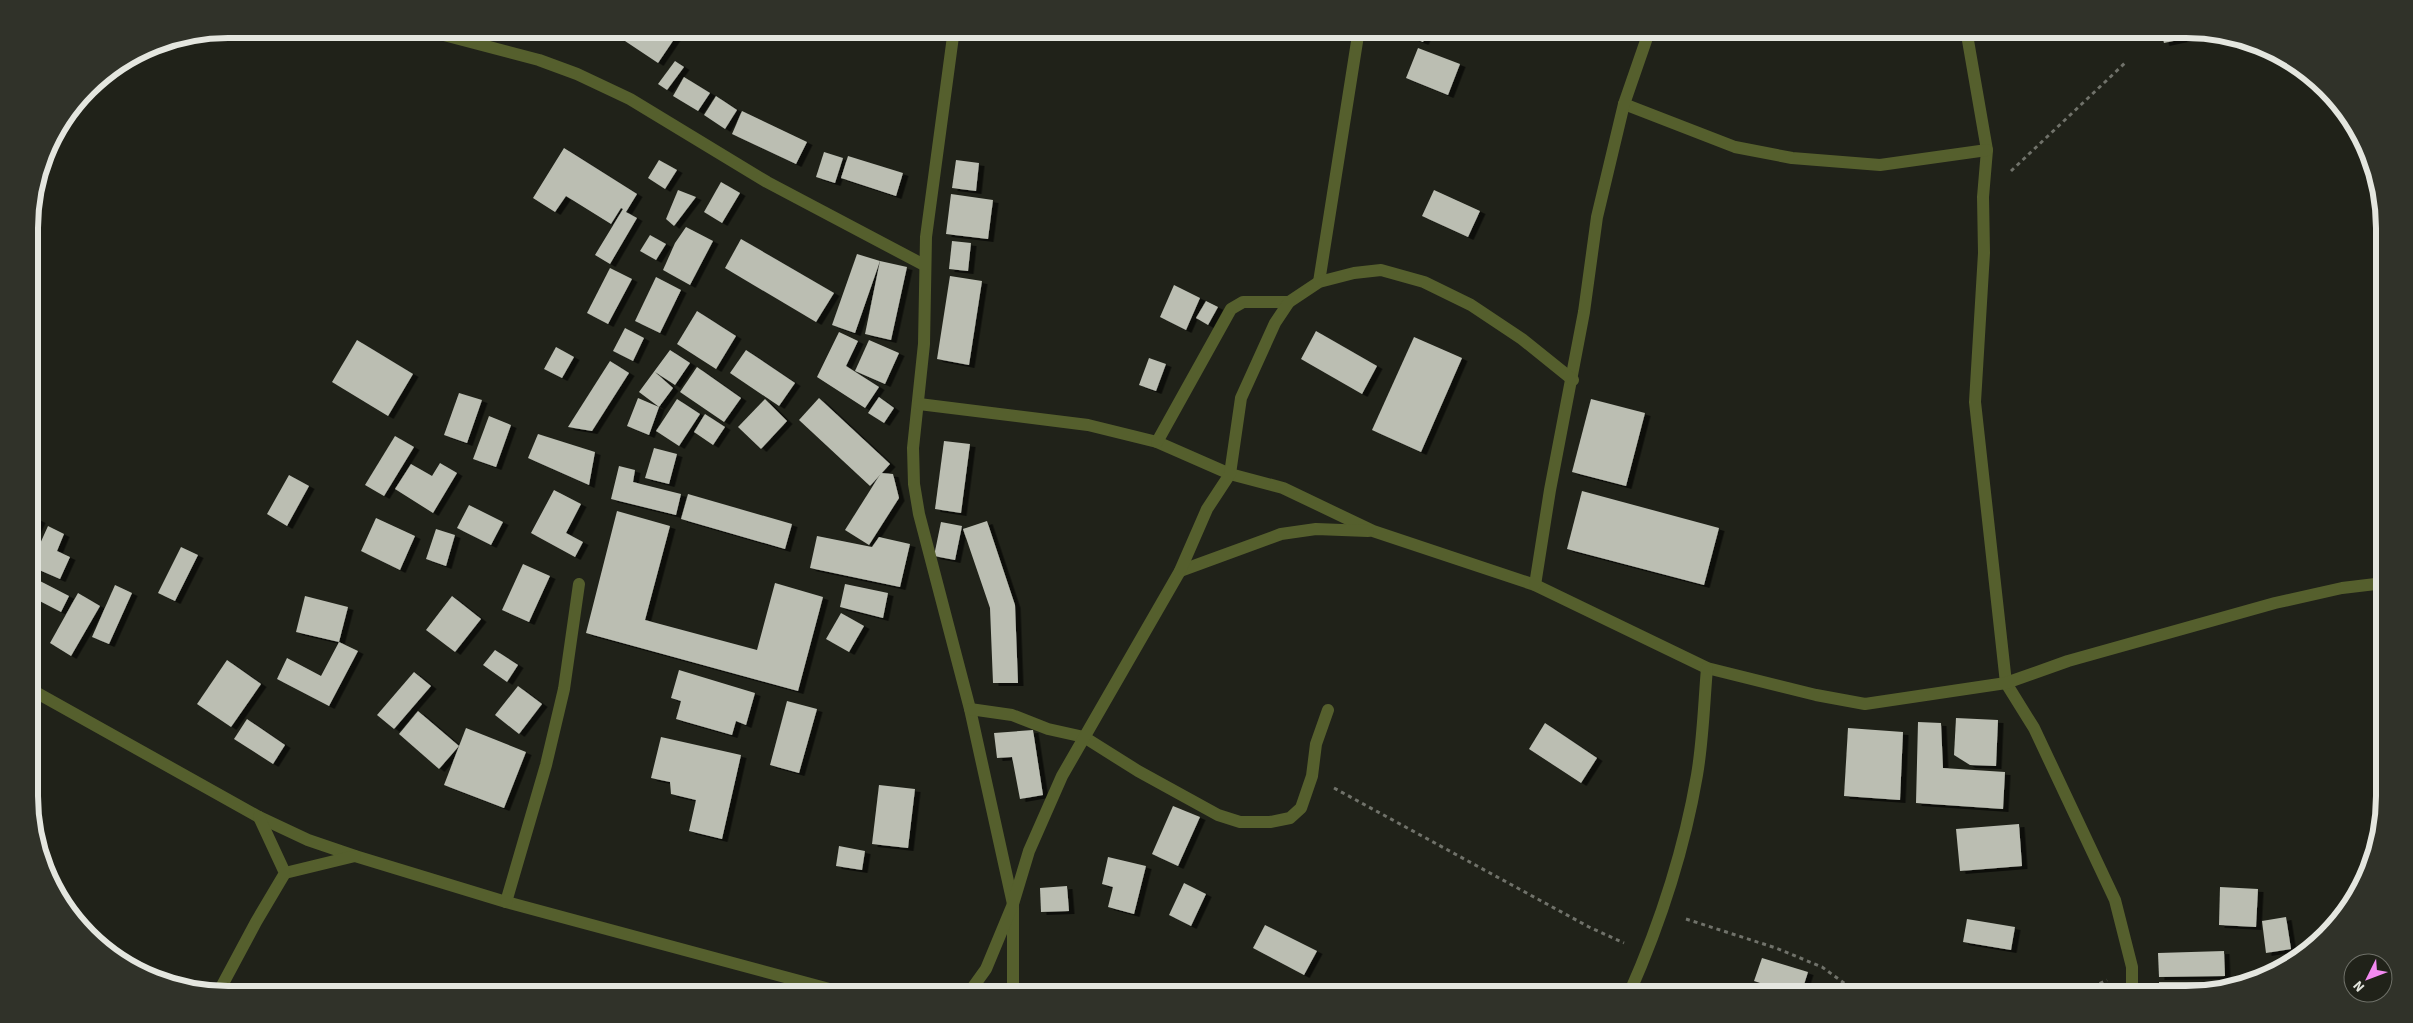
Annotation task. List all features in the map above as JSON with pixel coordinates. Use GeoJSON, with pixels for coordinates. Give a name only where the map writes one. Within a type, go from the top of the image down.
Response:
{"type":"FeatureCollection","features":[{"type":"Feature","properties":{"kind":"street"},"geometry":{"type":"LineString","coordinates":[[455,38],[539,60],[595,82],[630,99],[767,182],[924,264]]}},
{"type":"Feature","properties":{"kind":"street"},"geometry":{"type":"LineString","coordinates":[[953,38],[939,126],[924,264],[924,344],[913,448],[914,484],[919,514],[970,709],[1014,904],[1013,986]]}},
{"type":"Feature","properties":{"kind":"street"},"geometry":{"type":"LineString","coordinates":[[1319,282],[1358,38]]}},
{"type":"Feature","properties":{"kind":"street"},"geometry":{"type":"LineString","coordinates":[[1535,585],[1550,490],[1573,380],[1597,217],[1624,104],[1647,38]]}},
{"type":"Feature","properties":{"kind":"street"},"geometry":{"type":"LineString","coordinates":[[1968,38],[1987,150],[1983,196],[1984,253],[1975,402],[2006,683],[2034,728],[2115,900],[2132,967],[2132,986]]}},
{"type":"Feature","properties":{"kind":"street"},"geometry":{"type":"LineString","coordinates":[[1624,104],[1735,147],[1792,158],[1880,164],[1987,150]]}},
{"type":"Feature","properties":{"kind":"street"},"geometry":{"type":"LineString","coordinates":[[974,986],[986,969],[1014,904],[1028,851],[1043,816],[1084,738],[1180,570],[1207,508],[1230,474],[1241,398],[1275,323],[1289,302],[1319,282],[1354,273],[1381,270],[1424,282],[1472,305],[1522,339],[1573,380]]}},
{"type":"Feature","properties":{"kind":"street"},"geometry":{"type":"LineString","coordinates":[[1157,442],[1232,309],[1243,302],[1289,302]]}},
{"type":"Feature","properties":{"kind":"street"},"geometry":{"type":"LineString","coordinates":[[918,404],[1088,425],[1157,442],[1230,474],[1283,488],[1373,532],[1535,585],[1708,668],[1816,695],[1865,704],[2006,683],[2068,661],[2275,603],[2342,588],[2376,584]]}},
{"type":"Feature","properties":{"kind":"street"},"geometry":{"type":"LineString","coordinates":[[1180,570],[1281,534],[1316,530],[1373,532]]}},
{"type":"Feature","properties":{"kind":"street"},"geometry":{"type":"LineString","coordinates":[[506,902],[546,764],[564,689],[579,584]]}},
{"type":"Feature","properties":{"kind":"street"},"geometry":{"type":"LineString","coordinates":[[1633,986],[1647,954],[1681,852],[1698,773],[1708,668]]}},
{"type":"Feature","properties":{"kind":"street"},"geometry":{"type":"LineString","coordinates":[[38,693],[259,817],[308,840],[506,902],[818,986]]}},
{"type":"Feature","properties":{"kind":"street"},"geometry":{"type":"LineString","coordinates":[[970,709],[1012,715],[1048,729],[1084,738],[1218,816],[1240,822],[1270,822],[1290,818],[1300,808],[1312,776],[1316,744],[1328,710]]}},
{"type":"Feature","properties":{"kind":"street"},"geometry":{"type":"LineString","coordinates":[[259,817],[285,873]]}},
{"type":"Feature","properties":{"kind":"street"},"geometry":{"type":"LineString","coordinates":[[222,986],[285,873],[355,856]]}},
{"type":"Feature","properties":{"kind":"path"},"geometry":{"type":"LineString","coordinates":[[1983,196],[2125,63]]}},
{"type":"Feature","properties":{"kind":"path"},"geometry":{"type":"LineString","coordinates":[[1312,776],[1589,928],[1647,954]]}},
{"type":"Feature","properties":{"kind":"path"},"geometry":{"type":"LineString","coordinates":[[1661,911],[1776,948],[1822,967],[1851,986]]}},
{"type":"Feature","properties":{"kind":"building"},"geometry":{"type":"Polygon","coordinates":[[[620,38],[675,38],[658,63],[620,38]]]}},
{"type":"Feature","properties":{"kind":"building"},"geometry":{"type":"Polygon","coordinates":[[[1413,38],[1425,38],[1423,42],[1413,38]]]}},
{"type":"Feature","properties":{"kind":"building"},"geometry":{"type":"Polygon","coordinates":[[[2163,38],[2187,38],[2164,43],[2163,38]]]}},
{"type":"Feature","properties":{"kind":"building"},"geometry":{"type":"Polygon","coordinates":[[[1418,48],[1460,64],[1448,95],[1406,78],[1418,48]]]}},
{"type":"Feature","properties":{"kind":"building"},"geometry":{"type":"Polygon","coordinates":[[[675,61],[684,67],[667,90],[658,84],[675,61]]]}},
{"type":"Feature","properties":{"kind":"building"},"geometry":{"type":"Polygon","coordinates":[[[684,77],[710,93],[698,111],[673,96],[684,77]]]}},
{"type":"Feature","properties":{"kind":"building"},"geometry":{"type":"Polygon","coordinates":[[[716,96],[737,110],[725,129],[704,115],[716,96]]]}},
{"type":"Feature","properties":{"kind":"building"},"geometry":{"type":"Polygon","coordinates":[[[742,111],[807,142],[796,164],[732,134],[742,111]]]}},
{"type":"Feature","properties":{"kind":"building"},"geometry":{"type":"Polygon","coordinates":[[[564,148],[637,194],[626,212],[637,218],[610,264],[595,255],[623,209],[621,208],[611,224],[566,196],[555,212],[533,198],[564,148]]]}},
{"type":"Feature","properties":{"kind":"building"},"geometry":{"type":"Polygon","coordinates":[[[824,152],[843,158],[835,183],[816,177],[824,152]]]}},
{"type":"Feature","properties":{"kind":"building"},"geometry":{"type":"Polygon","coordinates":[[[848,156],[903,173],[896,196],[841,178],[848,156]]]}},
{"type":"Feature","properties":{"kind":"building"},"geometry":{"type":"Polygon","coordinates":[[[659,160],[677,170],[665,189],[648,178],[659,160]]]}},
{"type":"Feature","properties":{"kind":"building"},"geometry":{"type":"Polygon","coordinates":[[[956,160],[979,163],[976,191],[952,188],[956,160]]]}},
{"type":"Feature","properties":{"kind":"building"},"geometry":{"type":"Polygon","coordinates":[[[721,182],[740,193],[722,223],[704,212],[721,182]]]}},
{"type":"Feature","properties":{"kind":"building"},"geometry":{"type":"Polygon","coordinates":[[[678,190],[696,197],[674,226],[666,219],[678,190]]]}},
{"type":"Feature","properties":{"kind":"building"},"geometry":{"type":"Polygon","coordinates":[[[1434,190],[1480,211],[1468,237],[1422,216],[1434,190]]]}},
{"type":"Feature","properties":{"kind":"building"},"geometry":{"type":"Polygon","coordinates":[[[951,194],[993,200],[988,239],[946,234],[951,194]]]}},
{"type":"Feature","properties":{"kind":"building"},"geometry":{"type":"Polygon","coordinates":[[[686,227],[713,241],[690,285],[663,270],[675,243],[686,227]]]}},
{"type":"Feature","properties":{"kind":"building"},"geometry":{"type":"Polygon","coordinates":[[[650,235],[666,244],[656,260],[640,251],[650,235]]]}},
{"type":"Feature","properties":{"kind":"building"},"geometry":{"type":"Polygon","coordinates":[[[741,239],[834,293],[816,322],[725,268],[741,239]]]}},
{"type":"Feature","properties":{"kind":"building"},"geometry":{"type":"Polygon","coordinates":[[[952,241],[971,243],[968,271],[949,269],[952,241]]]}},
{"type":"Feature","properties":{"kind":"building"},"geometry":{"type":"Polygon","coordinates":[[[857,254],[880,261],[855,333],[832,325],[857,254]]]}},
{"type":"Feature","properties":{"kind":"building"},"geometry":{"type":"Polygon","coordinates":[[[880,261],[907,267],[891,340],[865,334],[880,261]]]}},
{"type":"Feature","properties":{"kind":"building"},"geometry":{"type":"Polygon","coordinates":[[[610,268],[632,279],[608,324],[587,313],[610,268]]]}},
{"type":"Feature","properties":{"kind":"building"},"geometry":{"type":"Polygon","coordinates":[[[950,276],[982,281],[969,365],[937,359],[950,276]]]}},
{"type":"Feature","properties":{"kind":"building"},"geometry":{"type":"Polygon","coordinates":[[[656,277],[681,290],[660,333],[635,321],[656,277]]]}},
{"type":"Feature","properties":{"kind":"building"},"geometry":{"type":"Polygon","coordinates":[[[1174,285],[1200,298],[1186,330],[1160,317],[1174,285]]]}},
{"type":"Feature","properties":{"kind":"building"},"geometry":{"type":"Polygon","coordinates":[[[1206,301],[1218,307],[1208,325],[1196,318],[1206,301]]]}},
{"type":"Feature","properties":{"kind":"building"},"geometry":{"type":"Polygon","coordinates":[[[697,311],[736,336],[716,369],[677,344],[697,311]]]}},
{"type":"Feature","properties":{"kind":"building"},"geometry":{"type":"Polygon","coordinates":[[[625,328],[644,338],[633,361],[613,351],[625,328]]]}},
{"type":"Feature","properties":{"kind":"building"},"geometry":{"type":"Polygon","coordinates":[[[1316,331],[1377,366],[1362,394],[1301,359],[1316,331]]]}},
{"type":"Feature","properties":{"kind":"building"},"geometry":{"type":"Polygon","coordinates":[[[839,332],[858,341],[846,366],[879,387],[865,408],[817,377],[839,332]]]}},
{"type":"Feature","properties":{"kind":"building"},"geometry":{"type":"Polygon","coordinates":[[[1414,337],[1462,358],[1421,452],[1372,430],[1414,337]]]}},
{"type":"Feature","properties":{"kind":"building"},"geometry":{"type":"Polygon","coordinates":[[[357,340],[413,374],[388,416],[332,382],[357,340]]]}},
{"type":"Feature","properties":{"kind":"building"},"geometry":{"type":"Polygon","coordinates":[[[869,340],[899,353],[885,384],[855,371],[869,340]]]}},
{"type":"Feature","properties":{"kind":"building"},"geometry":{"type":"Polygon","coordinates":[[[556,347],[574,357],[562,378],[544,369],[556,347]]]}},
{"type":"Feature","properties":{"kind":"building"},"geometry":{"type":"Polygon","coordinates":[[[670,350],[690,363],[675,385],[655,372],[673,388],[659,407],[639,392],[670,350]]]}},
{"type":"Feature","properties":{"kind":"building"},"geometry":{"type":"Polygon","coordinates":[[[746,350],[795,383],[779,406],[730,373],[746,350]]]}},
{"type":"Feature","properties":{"kind":"building"},"geometry":{"type":"Polygon","coordinates":[[[1149,358],[1166,364],[1156,391],[1139,385],[1149,358]]]}},
{"type":"Feature","properties":{"kind":"building"},"geometry":{"type":"Polygon","coordinates":[[[610,361],[629,373],[592,431],[568,427],[610,361]]]}},
{"type":"Feature","properties":{"kind":"building"},"geometry":{"type":"Polygon","coordinates":[[[697,367],[741,398],[724,422],[680,392],[697,367]]]}},
{"type":"Feature","properties":{"kind":"building"},"geometry":{"type":"Polygon","coordinates":[[[459,393],[482,400],[467,443],[444,435],[459,393]]]}},
{"type":"Feature","properties":{"kind":"building"},"geometry":{"type":"Polygon","coordinates":[[[879,397],[894,408],[884,423],[868,413],[879,397]]]}},
{"type":"Feature","properties":{"kind":"building"},"geometry":{"type":"Polygon","coordinates":[[[638,398],[659,407],[649,435],[627,426],[638,398]]]}},
{"type":"Feature","properties":{"kind":"building"},"geometry":{"type":"Polygon","coordinates":[[[819,398],[890,464],[870,486],[799,420],[819,398]]]}},
{"type":"Feature","properties":{"kind":"building"},"geometry":{"type":"Polygon","coordinates":[[[677,399],[700,414],[679,446],[656,431],[677,399]]]}},
{"type":"Feature","properties":{"kind":"building"},"geometry":{"type":"Polygon","coordinates":[[[765,399],[787,421],[761,449],[738,427],[765,399]]]}},
{"type":"Feature","properties":{"kind":"building"},"geometry":{"type":"Polygon","coordinates":[[[1591,399],[1645,413],[1626,486],[1572,472],[1591,399]]]}},
{"type":"Feature","properties":{"kind":"building"},"geometry":{"type":"Polygon","coordinates":[[[705,414],[725,427],[713,445],[694,432],[705,414]]]}},
{"type":"Feature","properties":{"kind":"building"},"geometry":{"type":"Polygon","coordinates":[[[489,416],[511,425],[496,467],[473,459],[489,416]]]}},
{"type":"Feature","properties":{"kind":"building"},"geometry":{"type":"Polygon","coordinates":[[[538,434],[595,452],[589,485],[528,458],[538,434]]]}},
{"type":"Feature","properties":{"kind":"building"},"geometry":{"type":"Polygon","coordinates":[[[395,436],[414,447],[384,496],[365,485],[395,436]]]}},
{"type":"Feature","properties":{"kind":"building"},"geometry":{"type":"Polygon","coordinates":[[[944,441],[970,444],[961,513],[935,509],[944,441]]]}},
{"type":"Feature","properties":{"kind":"building"},"geometry":{"type":"Polygon","coordinates":[[[654,448],[677,454],[669,484],[645,478],[654,448]]]}},
{"type":"Feature","properties":{"kind":"building"},"geometry":{"type":"Polygon","coordinates":[[[440,463],[457,473],[433,513],[395,489],[411,464],[432,476],[440,463]]]}},
{"type":"Feature","properties":{"kind":"building"},"geometry":{"type":"Polygon","coordinates":[[[619,466],[635,470],[633,482],[681,494],[676,515],[611,499],[619,466]]]}},
{"type":"Feature","properties":{"kind":"building"},"geometry":{"type":"Polygon","coordinates":[[[881,473],[893,474],[899,498],[869,545],[845,530],[881,473]]]}},
{"type":"Feature","properties":{"kind":"building"},"geometry":{"type":"Polygon","coordinates":[[[289,475],[309,486],[287,526],[267,514],[289,475]]]}},
{"type":"Feature","properties":{"kind":"building"},"geometry":{"type":"Polygon","coordinates":[[[554,490],[581,504],[566,533],[583,542],[575,557],[531,533],[554,490]]]}},
{"type":"Feature","properties":{"kind":"building"},"geometry":{"type":"Polygon","coordinates":[[[1582,491],[1719,528],[1704,585],[1567,549],[1582,491]]]}},
{"type":"Feature","properties":{"kind":"building"},"geometry":{"type":"Polygon","coordinates":[[[688,494],[792,524],[785,549],[681,519],[688,494]]]}},
{"type":"Feature","properties":{"kind":"building"},"geometry":{"type":"Polygon","coordinates":[[[469,505],[503,522],[491,545],[457,528],[469,505]]]}},
{"type":"Feature","properties":{"kind":"building"},"geometry":{"type":"Polygon","coordinates":[[[617,511],[670,526],[645,620],[757,650],[775,583],[823,597],[798,691],[586,633],[617,511]]]}},
{"type":"Feature","properties":{"kind":"building"},"geometry":{"type":"Polygon","coordinates":[[[376,518],[415,536],[400,570],[361,551],[376,518]]]}},
{"type":"Feature","properties":{"kind":"building"},"geometry":{"type":"Polygon","coordinates":[[[987,521],[1015,605],[1018,683],[993,683],[990,608],[963,529],[987,521]]]}},
{"type":"Feature","properties":{"kind":"building"},"geometry":{"type":"Polygon","coordinates":[[[941,522],[962,526],[955,560],[934,556],[941,522]]]}},
{"type":"Feature","properties":{"kind":"building"},"geometry":{"type":"Polygon","coordinates":[[[48,526],[64,534],[57,551],[70,557],[60,579],[38,569],[38,548],[48,526]]]}},
{"type":"Feature","properties":{"kind":"building"},"geometry":{"type":"Polygon","coordinates":[[[436,529],[455,535],[446,566],[426,559],[436,529]]]}},
{"type":"Feature","properties":{"kind":"building"},"geometry":{"type":"Polygon","coordinates":[[[817,536],[872,547],[879,537],[910,544],[900,587],[810,568],[817,536]]]}},
{"type":"Feature","properties":{"kind":"building"},"geometry":{"type":"Polygon","coordinates":[[[181,547],[198,555],[175,601],[158,593],[181,547]]]}},
{"type":"Feature","properties":{"kind":"building"},"geometry":{"type":"Polygon","coordinates":[[[523,564],[550,576],[529,622],[502,610],[523,564]]]}},
{"type":"Feature","properties":{"kind":"building"},"geometry":{"type":"Polygon","coordinates":[[[38,580],[69,596],[61,612],[38,600],[38,580]]]}},
{"type":"Feature","properties":{"kind":"building"},"geometry":{"type":"Polygon","coordinates":[[[845,584],[888,593],[883,618],[840,607],[845,584]]]}},
{"type":"Feature","properties":{"kind":"building"},"geometry":{"type":"Polygon","coordinates":[[[115,585],[132,593],[109,644],[92,637],[115,585]]]}},
{"type":"Feature","properties":{"kind":"building"},"geometry":{"type":"Polygon","coordinates":[[[78,593],[100,606],[71,656],[50,643],[78,593]]]}},
{"type":"Feature","properties":{"kind":"building"},"geometry":{"type":"Polygon","coordinates":[[[305,596],[348,607],[339,642],[296,632],[305,596]]]}},
{"type":"Feature","properties":{"kind":"building"},"geometry":{"type":"Polygon","coordinates":[[[452,596],[481,619],[455,652],[426,630],[452,596]]]}},
{"type":"Feature","properties":{"kind":"building"},"geometry":{"type":"Polygon","coordinates":[[[841,613],[864,626],[849,652],[826,639],[841,613]]]}},
{"type":"Feature","properties":{"kind":"building"},"geometry":{"type":"Polygon","coordinates":[[[339,642],[358,651],[329,706],[277,679],[287,658],[321,676],[339,642]]]}},
{"type":"Feature","properties":{"kind":"building"},"geometry":{"type":"Polygon","coordinates":[[[495,650],[518,665],[507,682],[483,665],[495,650]]]}},
{"type":"Feature","properties":{"kind":"building"},"geometry":{"type":"Polygon","coordinates":[[[227,660],[261,684],[231,727],[197,704],[227,660]]]}},
{"type":"Feature","properties":{"kind":"building"},"geometry":{"type":"Polygon","coordinates":[[[679,670],[755,693],[746,725],[736,721],[732,735],[676,719],[681,701],[671,698],[679,670]]]}},
{"type":"Feature","properties":{"kind":"building"},"geometry":{"type":"Polygon","coordinates":[[[414,672],[431,686],[394,729],[377,715],[414,672]]]}},
{"type":"Feature","properties":{"kind":"building"},"geometry":{"type":"Polygon","coordinates":[[[518,686],[542,704],[519,734],[495,715],[518,686]]]}},
{"type":"Feature","properties":{"kind":"building"},"geometry":{"type":"Polygon","coordinates":[[[787,701],[817,709],[799,773],[770,765],[787,701]]]}},
{"type":"Feature","properties":{"kind":"building"},"geometry":{"type":"Polygon","coordinates":[[[418,711],[459,746],[439,769],[399,734],[418,711]]]}},
{"type":"Feature","properties":{"kind":"building"},"geometry":{"type":"Polygon","coordinates":[[[1956,718],[1998,720],[1996,766],[1970,765],[1954,755],[1956,718]]]}},
{"type":"Feature","properties":{"kind":"building"},"geometry":{"type":"Polygon","coordinates":[[[247,719],[285,745],[273,764],[234,739],[247,719]]]}},
{"type":"Feature","properties":{"kind":"building"},"geometry":{"type":"Polygon","coordinates":[[[1918,722],[1941,723],[1943,768],[2005,772],[2003,809],[1916,803],[1918,722]]]}},
{"type":"Feature","properties":{"kind":"building"},"geometry":{"type":"Polygon","coordinates":[[[1545,723],[1597,758],[1581,783],[1529,749],[1545,723]]]}},
{"type":"Feature","properties":{"kind":"building"},"geometry":{"type":"Polygon","coordinates":[[[466,728],[526,752],[504,808],[444,785],[466,728]]]}},
{"type":"Feature","properties":{"kind":"building"},"geometry":{"type":"Polygon","coordinates":[[[1848,728],[1903,732],[1900,800],[1844,796],[1848,728]]]}},
{"type":"Feature","properties":{"kind":"building"},"geometry":{"type":"Polygon","coordinates":[[[1033,730],[1043,795],[1020,799],[1012,757],[997,758],[994,733],[1033,730]]]}},
{"type":"Feature","properties":{"kind":"building"},"geometry":{"type":"Polygon","coordinates":[[[661,737],[741,755],[722,839],[689,831],[696,800],[671,794],[670,782],[651,778],[661,737]]]}},
{"type":"Feature","properties":{"kind":"building"},"geometry":{"type":"Polygon","coordinates":[[[879,785],[915,789],[908,848],[872,844],[879,785]]]}},
{"type":"Feature","properties":{"kind":"building"},"geometry":{"type":"Polygon","coordinates":[[[1173,806],[1200,817],[1178,866],[1152,854],[1173,806]]]}},
{"type":"Feature","properties":{"kind":"building"},"geometry":{"type":"Polygon","coordinates":[[[2019,824],[2022,866],[1960,871],[1956,829],[2019,824]]]}},
{"type":"Feature","properties":{"kind":"building"},"geometry":{"type":"Polygon","coordinates":[[[839,846],[865,851],[862,870],[836,866],[839,846]]]}},
{"type":"Feature","properties":{"kind":"building"},"geometry":{"type":"Polygon","coordinates":[[[1108,857],[1146,866],[1134,914],[1108,907],[1113,887],[1102,884],[1108,857]]]}},
{"type":"Feature","properties":{"kind":"building"},"geometry":{"type":"Polygon","coordinates":[[[1184,883],[1206,894],[1191,926],[1169,915],[1184,883]]]}},
{"type":"Feature","properties":{"kind":"building"},"geometry":{"type":"Polygon","coordinates":[[[1067,886],[1069,911],[1041,912],[1040,888],[1067,886]]]}},
{"type":"Feature","properties":{"kind":"building"},"geometry":{"type":"Polygon","coordinates":[[[2220,887],[2258,889],[2256,927],[2219,925],[2220,887]]]}},
{"type":"Feature","properties":{"kind":"building"},"geometry":{"type":"Polygon","coordinates":[[[2286,917],[2291,949],[2266,953],[2262,921],[2286,917]]]}},
{"type":"Feature","properties":{"kind":"building"},"geometry":{"type":"Polygon","coordinates":[[[1967,919],[2015,927],[2011,950],[1963,942],[1967,919]]]}},
{"type":"Feature","properties":{"kind":"building"},"geometry":{"type":"Polygon","coordinates":[[[1265,925],[1317,951],[1304,975],[1253,948],[1265,925]]]}},
{"type":"Feature","properties":{"kind":"building"},"geometry":{"type":"Polygon","coordinates":[[[2224,951],[2225,976],[2159,977],[2158,953],[2224,951]]]}},
{"type":"Feature","properties":{"kind":"building"},"geometry":{"type":"Polygon","coordinates":[[[1762,958],[1808,972],[1804,986],[1769,986],[1754,981],[1762,958]]]}},
{"type":"Feature","properties":{"kind":"building"},"geometry":{"type":"Polygon","coordinates":[[[2159,982],[2217,982],[2186,986],[2159,986],[2159,982]]]}}]}
